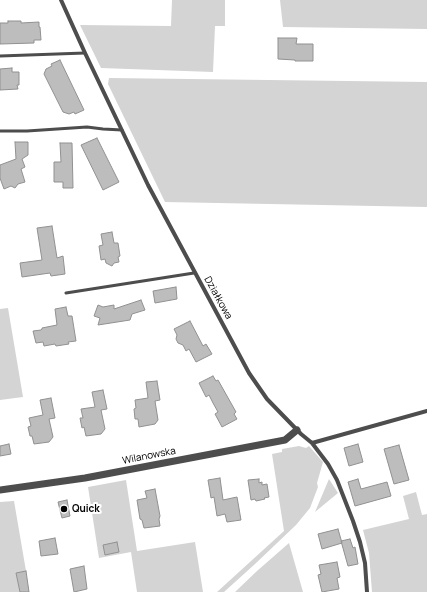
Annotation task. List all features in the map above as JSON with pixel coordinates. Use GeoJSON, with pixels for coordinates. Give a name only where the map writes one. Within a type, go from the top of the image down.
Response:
{"type":"FeatureCollection","features":[{"type":"Feature","properties":{"kind":"street","name":"Działkowa"},"geometry":{"type":"LineString","coordinates":[[61,0],[84,53],[148,185],[194,273],[252,378],[267,398],[312,443],[328,464],[337,480],[354,521],[360,542],[367,592]]}},
{"type":"Feature","properties":{"kind":"street"},"geometry":{"type":"LineString","coordinates":[[312,443],[427,411]]}},
{"type":"Feature","properties":{"kind":"street","name":"Wilanowska"},"geometry":{"type":"LineString","coordinates":[[0,490],[85,478],[285,440],[298,430]]}},
{"type":"Feature","properties":{"kind":"lane"},"geometry":{"type":"LineString","coordinates":[[0,56],[84,53]]}},
{"type":"Feature","properties":{"kind":"lane"},"geometry":{"type":"LineString","coordinates":[[0,131],[27,131],[87,127],[122,130]]}},
{"type":"Feature","properties":{"kind":"lane"},"geometry":{"type":"LineString","coordinates":[[66,293],[194,273]]}},
{"type":"Feature","properties":{"kind":"shaded area"},"geometry":{"type":"Polygon","coordinates":[[[172,0],[225,0],[225,26],[215,26],[213,72],[101,68],[80,25],[171,26],[172,0]]]}},
{"type":"Feature","properties":{"kind":"shaded area"},"geometry":{"type":"Polygon","coordinates":[[[280,0],[427,0],[427,29],[283,27],[280,0]]]}},
{"type":"Feature","properties":{"kind":"shaded area"},"geometry":{"type":"Polygon","coordinates":[[[109,78],[427,82],[427,207],[165,202],[108,84],[109,78]]]}},
{"type":"Feature","properties":{"kind":"shaded area"},"geometry":{"type":"Polygon","coordinates":[[[8,308],[23,397],[0,400],[0,309],[8,308]]]}},
{"type":"Feature","properties":{"kind":"shaded area"},"geometry":{"type":"Polygon","coordinates":[[[299,446],[306,448],[309,446],[323,462],[317,483],[318,487],[310,508],[296,525],[224,592],[217,592],[284,531],[272,454],[282,452],[282,449],[299,446]]]}},
{"type":"Feature","properties":{"kind":"shaded area"},"geometry":{"type":"Polygon","coordinates":[[[329,479],[338,493],[315,512],[329,479]]]}},
{"type":"Feature","properties":{"kind":"shaded area"},"geometry":{"type":"Polygon","coordinates":[[[126,480],[137,551],[195,542],[203,592],[137,592],[131,552],[99,558],[88,487],[126,480]]]}},
{"type":"Feature","properties":{"kind":"shaded area"},"geometry":{"type":"Polygon","coordinates":[[[416,492],[422,515],[427,514],[427,592],[372,592],[369,553],[363,530],[409,519],[403,496],[416,492]]]}},
{"type":"Feature","properties":{"kind":"shaded area"},"geometry":{"type":"Polygon","coordinates":[[[14,501],[26,571],[16,573],[20,592],[0,592],[0,502],[14,501]]]}},
{"type":"Feature","properties":{"kind":"shaded area"},"geometry":{"type":"Polygon","coordinates":[[[289,543],[303,592],[235,592],[257,571],[289,543]]]}},
{"type":"Feature","properties":{"kind":"building"},"geometry":{"type":"Polygon","coordinates":[[[8,21],[21,21],[21,23],[39,22],[41,40],[34,40],[34,43],[0,44],[0,23],[8,23],[8,21]]]}},
{"type":"Feature","properties":{"kind":"building"},"geometry":{"type":"Polygon","coordinates":[[[278,38],[297,38],[296,44],[313,44],[313,61],[278,59],[278,38]]]}},
{"type":"Feature","properties":{"kind":"building"},"geometry":{"type":"Polygon","coordinates":[[[60,60],[84,110],[75,114],[74,112],[69,114],[63,112],[44,74],[46,69],[52,66],[51,64],[60,60]]]}},
{"type":"Feature","properties":{"kind":"building"},"geometry":{"type":"Polygon","coordinates":[[[12,68],[12,72],[19,72],[19,85],[17,85],[18,89],[0,90],[0,69],[12,68]]]}},
{"type":"Feature","properties":{"kind":"building"},"geometry":{"type":"Polygon","coordinates":[[[97,138],[119,182],[103,190],[81,145],[97,138]]]}},
{"type":"Feature","properties":{"kind":"building"},"geometry":{"type":"Polygon","coordinates":[[[15,142],[28,142],[28,155],[22,159],[25,167],[21,169],[25,182],[18,184],[15,188],[11,186],[4,189],[0,178],[0,165],[16,159],[15,142]]]}},
{"type":"Feature","properties":{"kind":"building"},"geometry":{"type":"Polygon","coordinates":[[[60,143],[72,143],[73,188],[63,188],[63,182],[54,182],[54,162],[61,162],[60,143]]]}},
{"type":"Feature","properties":{"kind":"building"},"geometry":{"type":"Polygon","coordinates":[[[52,226],[57,258],[63,256],[65,274],[51,276],[50,273],[22,277],[20,263],[42,260],[37,228],[52,226]]]}},
{"type":"Feature","properties":{"kind":"building"},"geometry":{"type":"Polygon","coordinates":[[[112,232],[114,243],[118,243],[120,256],[118,257],[119,262],[114,263],[112,266],[106,263],[105,259],[101,260],[99,246],[103,245],[101,234],[112,232]]]}},
{"type":"Feature","properties":{"kind":"building"},"geometry":{"type":"Polygon","coordinates":[[[176,287],[177,299],[155,303],[153,291],[176,287]]]}},
{"type":"Feature","properties":{"kind":"building"},"geometry":{"type":"Polygon","coordinates":[[[141,300],[145,310],[132,314],[130,320],[98,325],[100,318],[94,316],[98,305],[103,307],[114,305],[114,309],[141,300]]]}},
{"type":"Feature","properties":{"kind":"building"},"geometry":{"type":"Polygon","coordinates":[[[66,307],[68,316],[72,316],[76,341],[68,342],[69,344],[56,346],[55,344],[44,346],[43,342],[36,343],[33,331],[57,325],[55,309],[66,307]]]}},
{"type":"Feature","properties":{"kind":"building"},"geometry":{"type":"Polygon","coordinates":[[[190,321],[203,346],[206,344],[212,354],[196,362],[189,349],[186,351],[183,345],[178,343],[176,339],[177,335],[174,329],[190,321]]]}},
{"type":"Feature","properties":{"kind":"building"},"geometry":{"type":"Polygon","coordinates":[[[213,376],[216,381],[218,380],[236,412],[234,414],[237,419],[222,427],[215,414],[218,412],[209,395],[206,397],[199,383],[213,376]]]}},
{"type":"Feature","properties":{"kind":"building"},"geometry":{"type":"Polygon","coordinates":[[[157,381],[160,400],[155,401],[158,420],[155,424],[139,427],[138,419],[135,419],[135,400],[148,398],[146,382],[157,381]]]}},
{"type":"Feature","properties":{"kind":"building"},"geometry":{"type":"Polygon","coordinates":[[[103,390],[107,409],[101,410],[105,429],[101,434],[86,436],[84,427],[82,428],[80,418],[83,418],[81,409],[95,407],[92,392],[103,390]]]}},
{"type":"Feature","properties":{"kind":"building"},"geometry":{"type":"Polygon","coordinates":[[[51,398],[55,418],[49,419],[53,437],[49,442],[34,444],[28,427],[31,426],[29,418],[43,415],[40,400],[51,398]]]}},
{"type":"Feature","properties":{"kind":"building"},"geometry":{"type":"Polygon","coordinates":[[[9,444],[11,454],[0,456],[0,446],[9,444]]]}},
{"type":"Feature","properties":{"kind":"building"},"geometry":{"type":"Polygon","coordinates":[[[358,444],[363,462],[349,466],[344,448],[358,444]]]}},
{"type":"Feature","properties":{"kind":"building"},"geometry":{"type":"Polygon","coordinates":[[[399,445],[409,480],[394,484],[384,449],[399,445]]]}},
{"type":"Feature","properties":{"kind":"building"},"geometry":{"type":"Polygon","coordinates":[[[220,478],[223,500],[237,497],[241,520],[227,522],[225,514],[217,516],[214,497],[211,498],[208,480],[220,478]]]}},
{"type":"Feature","properties":{"kind":"building"},"geometry":{"type":"Polygon","coordinates":[[[259,479],[259,483],[262,482],[262,485],[267,484],[269,497],[256,501],[255,499],[251,500],[248,480],[259,479]]]}},
{"type":"Feature","properties":{"kind":"building"},"geometry":{"type":"Polygon","coordinates":[[[358,479],[361,489],[387,482],[391,496],[355,506],[348,482],[358,479]]]}},
{"type":"Feature","properties":{"kind":"building"},"geometry":{"type":"Polygon","coordinates":[[[155,489],[160,516],[160,526],[144,528],[142,520],[140,519],[137,500],[147,498],[145,491],[155,489]]]}},
{"type":"Feature","properties":{"kind":"building","name":"Quick"},"geometry":{"type":"Polygon","coordinates":[[[67,500],[70,516],[62,518],[58,502],[67,500]]]}},
{"type":"Feature","properties":{"kind":"building"},"geometry":{"type":"Polygon","coordinates":[[[338,529],[342,543],[322,549],[318,534],[338,529]]]}},
{"type":"Feature","properties":{"kind":"building"},"geometry":{"type":"Polygon","coordinates":[[[55,538],[58,554],[41,556],[39,541],[55,538]]]}},
{"type":"Feature","properties":{"kind":"building"},"geometry":{"type":"Polygon","coordinates":[[[350,539],[353,548],[355,547],[358,564],[348,566],[341,541],[350,539]]]}},
{"type":"Feature","properties":{"kind":"building"},"geometry":{"type":"Polygon","coordinates":[[[117,542],[119,552],[105,555],[103,545],[117,542]]]}},
{"type":"Feature","properties":{"kind":"building"},"geometry":{"type":"Polygon","coordinates":[[[337,562],[340,577],[337,578],[339,589],[322,592],[318,575],[321,574],[319,565],[337,562]]]}},
{"type":"Feature","properties":{"kind":"building"},"geometry":{"type":"Polygon","coordinates":[[[84,566],[87,589],[74,592],[70,569],[84,566]]]}},
{"type":"Feature","properties":{"kind":"building"},"geometry":{"type":"Polygon","coordinates":[[[26,571],[29,592],[20,592],[16,573],[26,571]]]}},
{"type":"Feature","properties":{"kind":"place","name":"Quick"},"geometry":{"type":"Point","coordinates":[64,509]}}]}
